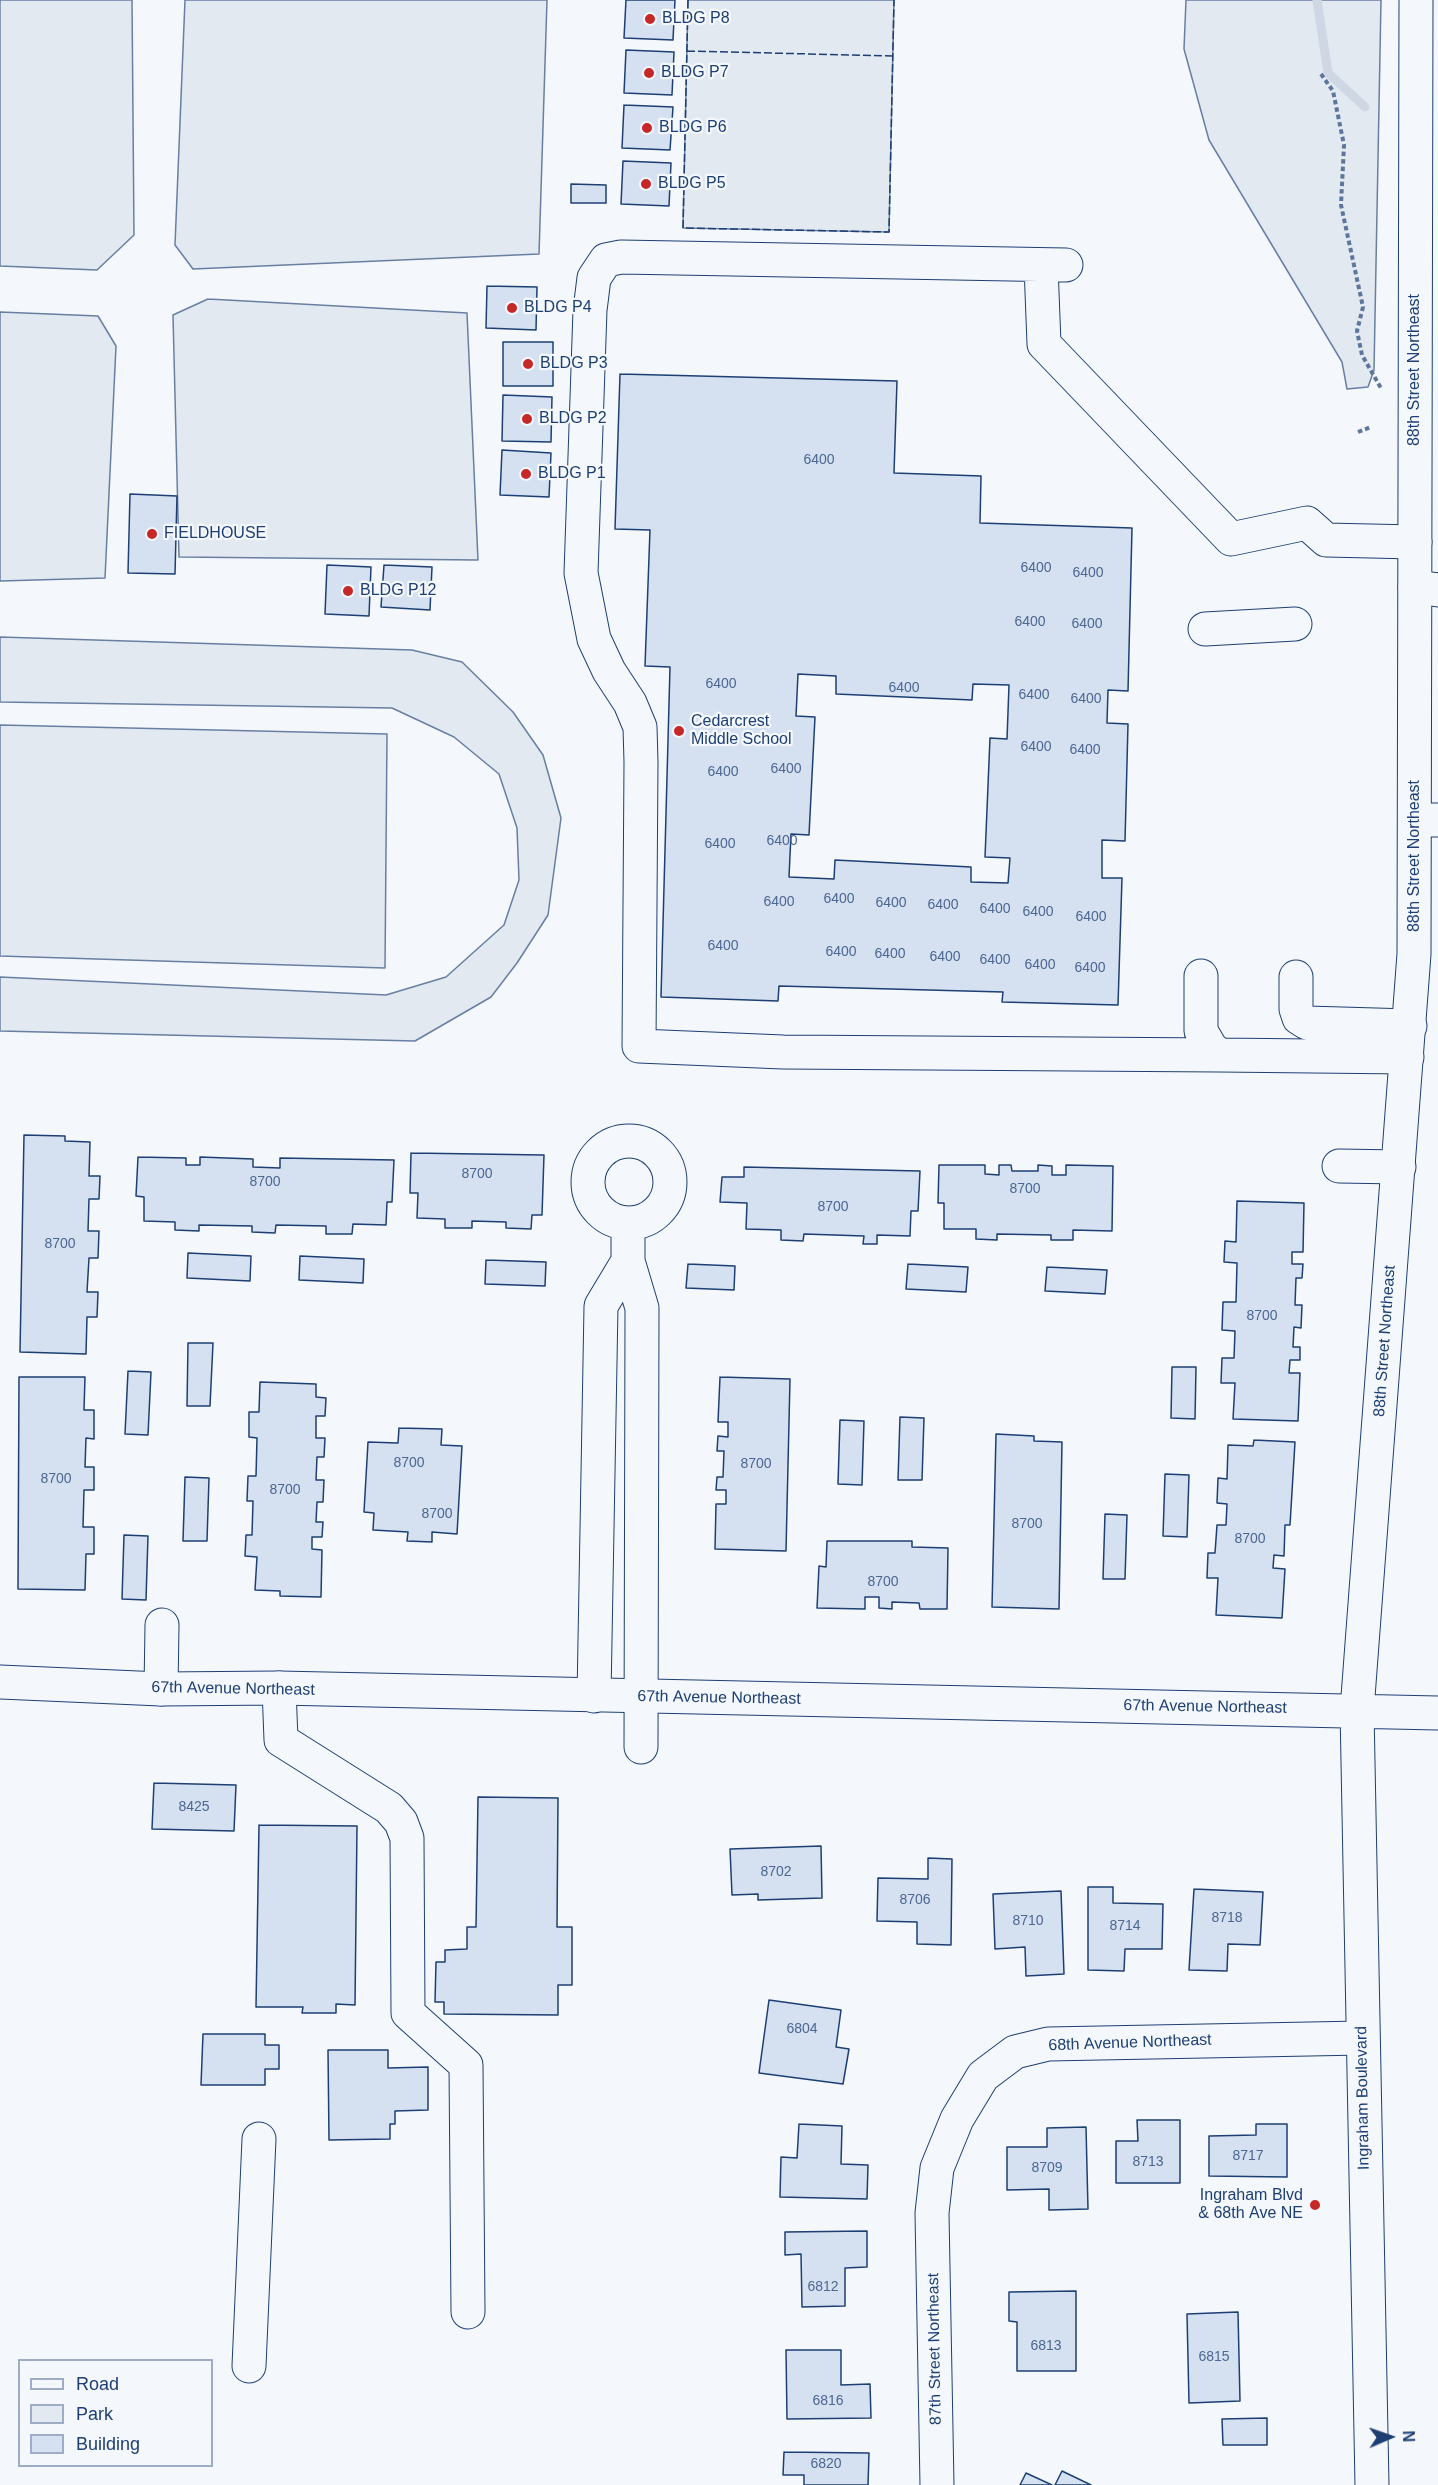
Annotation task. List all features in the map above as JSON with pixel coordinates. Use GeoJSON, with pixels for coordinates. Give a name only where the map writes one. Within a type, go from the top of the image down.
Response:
{"type":"FeatureCollection","features":[{"type":"Feature","properties":{"kind":"main road","name":"88th Street Northeast"},"geometry":{"type":"LineString","coordinates":[[1356,1710],[1414,954],[1427,820],[1426,589],[1415,542],[1416,0]]}},
{"type":"Feature","properties":{"kind":"main road"},"geometry":{"type":"LineString","coordinates":[[1408,1042],[1219,1054],[783,1052],[639,1046],[640,727],[630,703],[609,671],[594,639],[581,573],[590,310],[594,278],[606,260],[621,256],[1054,266],[1044,344],[1231,539],[1307,523],[1326,540],[1415,542]]}},
{"type":"Feature","properties":{"kind":"main road"},"geometry":{"type":"LineString","coordinates":[[1205,628],[1295,624]]}},
{"type":"Feature","properties":{"kind":"main road"},"geometry":{"type":"LineString","coordinates":[[1201,976],[1201,1031],[1211,1048],[1219,1054]]}},
{"type":"Feature","properties":{"kind":"main road"},"geometry":{"type":"LineString","coordinates":[[1296,976],[1296,1008],[1299,1018],[1307,1023],[1408,1042]]}},
{"type":"Feature","properties":{"kind":"main road"},"geometry":{"type":"LineString","coordinates":[[1339,1166],[1399,1167]]}},
{"type":"Feature","properties":{"kind":"main road"},"geometry":{"type":"LineString","coordinates":[[628,1224],[628,1261],[642,1308],[641,1747]]}},
{"type":"Feature","properties":{"kind":"main road"},"geometry":{"type":"LineString","coordinates":[[594,1696],[601,1306],[628,1261]]}},
{"type":"Feature","properties":{"kind":"main road"},"geometry":{"type":"LineString","coordinates":[[601,1306],[642,1308]]}},
{"type":"Feature","properties":{"kind":"main road"},"geometry":{"type":"LineString","coordinates":[[161,1689],[162,1625]]}},
{"type":"Feature","properties":{"kind":"main road","name":"67th Avenue Northeast"},"geometry":{"type":"LineString","coordinates":[[0,1682],[161,1689],[279,1688],[1438,1713]]}},
{"type":"Feature","properties":{"kind":"main road"},"geometry":{"type":"LineString","coordinates":[[279,1688],[281,1740],[389,1808],[400,1822],[407,1838],[408,2013],[466,2065],[468,2312]]}},
{"type":"Feature","properties":{"kind":"main road","name":"Ingraham Boulevard"},"geometry":{"type":"LineString","coordinates":[[1356,1710],[1372,2485]]}},
{"type":"Feature","properties":{"kind":"main road","name":"68th Avenue Northeast"},"geometry":{"type":"LineString","coordinates":[[932,2212],[937,2168],[957,2119],[983,2076],[1015,2052],[1048,2044],[1362,2038]]}},
{"type":"Feature","properties":{"kind":"main road"},"geometry":{"type":"LineString","coordinates":[[249,2366],[259,2139]]}},
{"type":"Feature","properties":{"kind":"main road","name":"87th Street Northeast"},"geometry":{"type":"LineString","coordinates":[[932,2212],[937,2485]]}},
{"type":"Feature","properties":{"kind":"path"},"geometry":{"type":"LineString","coordinates":[[1321,74],[1333,91],[1344,145],[1341,205],[1363,307],[1357,331],[1362,356],[1383,391]]}},
{"type":"Feature","properties":{"kind":"path"},"geometry":{"type":"LineString","coordinates":[[1358,432],[1371,427]]}},
{"type":"Feature","properties":{"kind":"green space"},"geometry":{"type":"Polygon","coordinates":[[[0,0],[132,0],[134,235],[97,270],[0,266],[0,0]]]}},
{"type":"Feature","properties":{"kind":"green space"},"geometry":{"type":"Polygon","coordinates":[[[185,0],[547,0],[539,254],[193,269],[175,245],[185,0]]]}},
{"type":"Feature","properties":{"kind":"green space"},"geometry":{"type":"Polygon","coordinates":[[[688,0],[894,0],[889,232],[683,228],[688,0]]]}},
{"type":"Feature","properties":{"kind":"green space"},"geometry":{"type":"Polygon","coordinates":[[[1186,0],[1381,0],[1374,370],[1368,387],[1347,389],[1342,362],[1209,140],[1184,49],[1186,0]]]}},
{"type":"Feature","properties":{"kind":"green space"},"geometry":{"type":"Polygon","coordinates":[[[208,299],[467,313],[478,560],[179,557],[173,315],[208,299]]]}},
{"type":"Feature","properties":{"kind":"green space"},"geometry":{"type":"Polygon","coordinates":[[[0,312],[98,316],[116,346],[105,578],[0,581],[0,312]]]}},
{"type":"Feature","properties":{"kind":"green space"},"geometry":{"type":"Polygon","coordinates":[[[0,637],[412,650],[462,662],[513,712],[543,755],[561,818],[548,915],[517,963],[491,997],[415,1041],[0,1031],[0,977],[386,995],[446,977],[504,925],[519,880],[517,828],[499,774],[454,737],[392,708],[0,702],[0,637]]]}},
{"type":"Feature","properties":{"kind":"green space"},"geometry":{"type":"Polygon","coordinates":[[[0,725],[387,734],[385,968],[0,956],[0,725]]]}},
{"type":"Feature","properties":{"kind":"building","name":"BLDG P8"},"geometry":{"type":"Polygon","coordinates":[[[626,0],[675,0],[673,40],[624,38],[626,0]]]}},
{"type":"Feature","properties":{"kind":"building","name":"BLDG P7"},"geometry":{"type":"Polygon","coordinates":[[[626,50],[674,52],[672,95],[624,93],[626,50]]]}},
{"type":"Feature","properties":{"kind":"building","name":"BLDG P6"},"geometry":{"type":"Polygon","coordinates":[[[624,105],[673,107],[670,150],[622,148],[624,105]]]}},
{"type":"Feature","properties":{"kind":"building","name":"BLDG P5"},"geometry":{"type":"Polygon","coordinates":[[[623,161],[671,163],[669,206],[621,204],[623,161]]]}},
{"type":"Feature","properties":{"kind":"building"},"geometry":{"type":"Polygon","coordinates":[[[571,184],[606,185],[606,203],[571,203],[571,184]]]}},
{"type":"Feature","properties":{"kind":"building","name":"BLDG P4"},"geometry":{"type":"Polygon","coordinates":[[[487,286],[537,287],[536,330],[486,328],[487,286]]]}},
{"type":"Feature","properties":{"kind":"building","name":"BLDG P3"},"geometry":{"type":"Polygon","coordinates":[[[503,342],[553,342],[553,386],[503,386],[503,342]]]}},
{"type":"Feature","properties":{"kind":"building","name":"Cedarcrest Middle School"},"geometry":{"type":"Polygon","coordinates":[[[620,374],[897,381],[894,473],[981,476],[980,523],[1132,528],[1128,691],[1108,690],[1107,723],[1128,724],[1125,841],[1102,840],[1102,878],[1122,878],[1118,1005],[1002,1002],[1003,992],[779,986],[778,1001],[661,997],[670,667],[645,666],[650,530],[615,529],[620,374]],[[798,674],[796,716],[815,717],[809,835],[791,834],[789,877],[834,879],[835,860],[971,867],[971,882],[1008,883],[1010,858],[985,857],[990,738],[1007,739],[1009,685],[973,684],[972,700],[836,694],[836,676],[798,674]]]}},
{"type":"Feature","properties":{"kind":"building","name":"BLDG P2"},"geometry":{"type":"Polygon","coordinates":[[[503,395],[552,397],[551,442],[502,441],[503,395]]]}},
{"type":"Feature","properties":{"kind":"building","name":"BLDG P1"},"geometry":{"type":"Polygon","coordinates":[[[502,450],[551,453],[549,497],[500,495],[502,450]]]}},
{"type":"Feature","properties":{"kind":"building","name":"FIELDHOUSE"},"geometry":{"type":"Polygon","coordinates":[[[130,494],[177,496],[175,574],[128,573],[130,494]]]}},
{"type":"Feature","properties":{"kind":"building","name":"BLDG P12"},"geometry":{"type":"Polygon","coordinates":[[[327,565],[371,567],[369,616],[325,614],[327,565]]]}},
{"type":"Feature","properties":{"kind":"building"},"geometry":{"type":"Polygon","coordinates":[[[384,565],[432,567],[430,610],[381,607],[384,565]]]}},
{"type":"Feature","properties":{"kind":"building"},"geometry":{"type":"Polygon","coordinates":[[[24,1135],[65,1136],[65,1141],[90,1142],[89,1176],[100,1176],[99,1199],[89,1199],[88,1231],[99,1231],[98,1258],[89,1258],[87,1292],[98,1292],[97,1317],[87,1317],[86,1354],[20,1352],[24,1135]]]}},
{"type":"Feature","properties":{"kind":"building"},"geometry":{"type":"Polygon","coordinates":[[[411,1153],[544,1155],[542,1215],[532,1215],[531,1229],[506,1228],[506,1222],[472,1221],[472,1228],[445,1228],[445,1219],[417,1218],[418,1193],[410,1193],[411,1153]]]}},
{"type":"Feature","properties":{"kind":"building"},"geometry":{"type":"Polygon","coordinates":[[[138,1157],[186,1158],[186,1165],[200,1165],[200,1157],[253,1159],[253,1167],[280,1168],[280,1158],[394,1160],[392,1202],[387,1202],[386,1225],[353,1224],[352,1234],[326,1234],[326,1226],[276,1225],[275,1233],[252,1232],[252,1226],[199,1225],[199,1231],[175,1230],[175,1222],[144,1221],[144,1197],[136,1196],[138,1157]]]}},
{"type":"Feature","properties":{"kind":"building"},"geometry":{"type":"Polygon","coordinates":[[[939,1165],[985,1165],[985,1174],[999,1175],[999,1165],[1011,1165],[1012,1171],[1038,1171],[1038,1165],[1052,1166],[1052,1175],[1066,1175],[1066,1165],[1113,1166],[1112,1231],[1073,1230],[1073,1240],[1051,1240],[1051,1235],[997,1234],[997,1240],[976,1239],[976,1229],[944,1229],[944,1203],[938,1203],[939,1165]]]}},
{"type":"Feature","properties":{"kind":"building"},"geometry":{"type":"Polygon","coordinates":[[[744,1167],[920,1171],[918,1211],[911,1211],[910,1236],[877,1235],[877,1244],[863,1244],[864,1236],[804,1234],[803,1241],[781,1240],[781,1230],[746,1229],[747,1203],[720,1202],[722,1177],[744,1177],[744,1167]]]}},
{"type":"Feature","properties":{"kind":"building"},"geometry":{"type":"Polygon","coordinates":[[[1237,1201],[1304,1203],[1303,1252],[1292,1252],[1292,1264],[1303,1264],[1302,1278],[1296,1278],[1295,1305],[1302,1305],[1301,1328],[1294,1327],[1293,1347],[1300,1347],[1300,1360],[1290,1360],[1289,1373],[1300,1373],[1298,1421],[1233,1419],[1235,1383],[1221,1383],[1222,1358],[1234,1358],[1235,1331],[1222,1330],[1223,1302],[1236,1302],[1237,1263],[1224,1262],[1225,1241],[1236,1242],[1237,1201]]]}},
{"type":"Feature","properties":{"kind":"building"},"geometry":{"type":"Polygon","coordinates":[[[188,1253],[251,1256],[250,1281],[187,1278],[188,1253]]]}},
{"type":"Feature","properties":{"kind":"building"},"geometry":{"type":"Polygon","coordinates":[[[300,1256],[364,1259],[363,1283],[299,1280],[300,1256]]]}},
{"type":"Feature","properties":{"kind":"building"},"geometry":{"type":"Polygon","coordinates":[[[486,1260],[546,1262],[545,1286],[485,1284],[486,1260]]]}},
{"type":"Feature","properties":{"kind":"building"},"geometry":{"type":"Polygon","coordinates":[[[688,1264],[735,1266],[734,1290],[686,1288],[688,1264]]]}},
{"type":"Feature","properties":{"kind":"building"},"geometry":{"type":"Polygon","coordinates":[[[908,1264],[968,1267],[966,1292],[906,1289],[908,1264]]]}},
{"type":"Feature","properties":{"kind":"building"},"geometry":{"type":"Polygon","coordinates":[[[1047,1267],[1107,1270],[1105,1294],[1045,1291],[1047,1267]]]}},
{"type":"Feature","properties":{"kind":"building"},"geometry":{"type":"Polygon","coordinates":[[[188,1343],[213,1343],[210,1406],[187,1406],[188,1343]]]}},
{"type":"Feature","properties":{"kind":"building"},"geometry":{"type":"Polygon","coordinates":[[[1172,1367],[1196,1367],[1195,1419],[1171,1418],[1172,1367]]]}},
{"type":"Feature","properties":{"kind":"building"},"geometry":{"type":"Polygon","coordinates":[[[128,1371],[151,1372],[148,1435],[125,1434],[128,1371]]]}},
{"type":"Feature","properties":{"kind":"building"},"geometry":{"type":"Polygon","coordinates":[[[19,1377],[85,1377],[84,1410],[94,1410],[94,1439],[86,1438],[85,1467],[94,1467],[94,1490],[84,1490],[83,1527],[94,1527],[94,1554],[86,1554],[85,1590],[18,1589],[19,1377]]]}},
{"type":"Feature","properties":{"kind":"building"},"geometry":{"type":"Polygon","coordinates":[[[720,1377],[790,1379],[786,1551],[715,1549],[716,1504],[726,1504],[726,1490],[716,1490],[717,1477],[723,1477],[724,1451],[717,1451],[718,1436],[728,1437],[728,1422],[718,1422],[720,1377]]]}},
{"type":"Feature","properties":{"kind":"building"},"geometry":{"type":"Polygon","coordinates":[[[260,1382],[316,1384],[316,1397],[326,1398],[325,1416],[316,1416],[316,1438],[325,1438],[324,1457],[317,1457],[316,1480],[324,1480],[323,1502],[317,1502],[316,1522],[323,1522],[322,1537],[312,1537],[312,1549],[322,1550],[321,1597],[280,1596],[280,1591],[255,1590],[257,1557],[245,1556],[246,1535],[252,1535],[253,1501],[247,1501],[248,1476],[256,1476],[257,1438],[249,1437],[249,1412],[259,1412],[260,1382]]]}},
{"type":"Feature","properties":{"kind":"building"},"geometry":{"type":"Polygon","coordinates":[[[900,1417],[924,1418],[922,1480],[898,1480],[900,1417]]]}},
{"type":"Feature","properties":{"kind":"building"},"geometry":{"type":"Polygon","coordinates":[[[840,1420],[864,1421],[862,1485],[838,1484],[840,1420]]]}},
{"type":"Feature","properties":{"kind":"building"},"geometry":{"type":"Polygon","coordinates":[[[399,1428],[442,1429],[441,1445],[462,1446],[457,1534],[432,1532],[432,1542],[407,1541],[408,1532],[373,1530],[374,1513],[364,1512],[368,1442],[398,1443],[399,1428]]]}},
{"type":"Feature","properties":{"kind":"building"},"geometry":{"type":"Polygon","coordinates":[[[996,1434],[1034,1436],[1034,1441],[1062,1442],[1059,1609],[992,1607],[996,1434]]]}},
{"type":"Feature","properties":{"kind":"building"},"geometry":{"type":"Polygon","coordinates":[[[1254,1440],[1295,1442],[1290,1525],[1285,1525],[1284,1556],[1274,1555],[1273,1568],[1285,1569],[1282,1618],[1216,1615],[1218,1578],[1207,1578],[1208,1553],[1215,1553],[1217,1525],[1226,1525],[1227,1504],[1217,1503],[1218,1478],[1227,1479],[1228,1445],[1253,1446],[1254,1440]]]}},
{"type":"Feature","properties":{"kind":"building"},"geometry":{"type":"Polygon","coordinates":[[[1165,1474],[1189,1475],[1187,1537],[1163,1536],[1165,1474]]]}},
{"type":"Feature","properties":{"kind":"building"},"geometry":{"type":"Polygon","coordinates":[[[185,1477],[209,1478],[207,1541],[183,1541],[185,1477]]]}},
{"type":"Feature","properties":{"kind":"building"},"geometry":{"type":"Polygon","coordinates":[[[1105,1514],[1127,1515],[1125,1579],[1103,1579],[1105,1514]]]}},
{"type":"Feature","properties":{"kind":"building"},"geometry":{"type":"Polygon","coordinates":[[[124,1535],[148,1536],[146,1600],[122,1599],[124,1535]]]}},
{"type":"Feature","properties":{"kind":"building"},"geometry":{"type":"Polygon","coordinates":[[[827,1541],[912,1541],[912,1547],[948,1548],[947,1609],[920,1609],[919,1603],[892,1602],[892,1609],[879,1608],[879,1597],[865,1597],[865,1609],[817,1608],[819,1566],[826,1567],[827,1541]]]}},
{"type":"Feature","properties":{"kind":"building"},"geometry":{"type":"Polygon","coordinates":[[[154,1783],[236,1785],[234,1831],[152,1829],[154,1783]]]}},
{"type":"Feature","properties":{"kind":"building"},"geometry":{"type":"Polygon","coordinates":[[[478,1797],[558,1798],[557,1927],[572,1927],[572,1985],[558,1985],[558,2015],[444,2014],[444,2002],[435,2002],[436,1962],[445,1962],[445,1950],[467,1949],[467,1927],[476,1927],[478,1797]]]}},
{"type":"Feature","properties":{"kind":"building"},"geometry":{"type":"Polygon","coordinates":[[[259,1825],[357,1826],[355,2005],[336,2004],[336,2013],[302,2013],[303,2007],[256,2007],[259,1825]]]}},
{"type":"Feature","properties":{"kind":"building"},"geometry":{"type":"Polygon","coordinates":[[[821,1846],[822,1898],[758,1900],[758,1894],[732,1895],[730,1849],[821,1846]]]}},
{"type":"Feature","properties":{"kind":"building"},"geometry":{"type":"Polygon","coordinates":[[[928,1858],[952,1859],[951,1945],[917,1944],[917,1922],[877,1921],[878,1878],[928,1879],[928,1858]]]}},
{"type":"Feature","properties":{"kind":"building"},"geometry":{"type":"Polygon","coordinates":[[[1088,1887],[1113,1887],[1113,1903],[1163,1904],[1162,1949],[1125,1949],[1124,1971],[1088,1970],[1088,1887]]]}},
{"type":"Feature","properties":{"kind":"building"},"geometry":{"type":"Polygon","coordinates":[[[1194,1889],[1263,1892],[1260,1945],[1228,1944],[1227,1971],[1189,1970],[1194,1889]]]}},
{"type":"Feature","properties":{"kind":"building"},"geometry":{"type":"Polygon","coordinates":[[[1061,1891],[1064,1974],[1026,1976],[1025,1947],[995,1949],[993,1894],[1061,1891]]]}},
{"type":"Feature","properties":{"kind":"building"},"geometry":{"type":"Polygon","coordinates":[[[769,2000],[841,2010],[836,2047],[849,2049],[843,2084],[759,2073],[769,2000]]]}},
{"type":"Feature","properties":{"kind":"building"},"geometry":{"type":"Polygon","coordinates":[[[203,2034],[265,2034],[265,2045],[279,2045],[279,2069],[265,2069],[265,2085],[201,2085],[203,2034]]]}},
{"type":"Feature","properties":{"kind":"building"},"geometry":{"type":"Polygon","coordinates":[[[328,2050],[388,2050],[388,2068],[428,2067],[428,2110],[395,2111],[395,2124],[390,2124],[390,2139],[329,2140],[328,2050]]]}},
{"type":"Feature","properties":{"kind":"building"},"geometry":{"type":"Polygon","coordinates":[[[1137,2120],[1180,2120],[1180,2183],[1116,2183],[1116,2141],[1138,2141],[1137,2120]]]}},
{"type":"Feature","properties":{"kind":"building"},"geometry":{"type":"Polygon","coordinates":[[[799,2124],[842,2126],[841,2164],[868,2165],[867,2199],[780,2197],[781,2157],[797,2158],[799,2124]]]}},
{"type":"Feature","properties":{"kind":"building"},"geometry":{"type":"Polygon","coordinates":[[[1256,2124],[1287,2124],[1287,2177],[1209,2176],[1209,2136],[1256,2135],[1256,2124]]]}},
{"type":"Feature","properties":{"kind":"building"},"geometry":{"type":"Polygon","coordinates":[[[1086,2127],[1088,2209],[1049,2210],[1049,2189],[1007,2190],[1007,2147],[1047,2147],[1047,2128],[1086,2127]]]}},
{"type":"Feature","properties":{"kind":"building"},"geometry":{"type":"Polygon","coordinates":[[[867,2231],[867,2267],[845,2268],[845,2306],[802,2307],[801,2254],[785,2255],[785,2232],[867,2231]]]}},
{"type":"Feature","properties":{"kind":"building"},"geometry":{"type":"Polygon","coordinates":[[[1076,2291],[1076,2371],[1017,2371],[1017,2322],[1009,2321],[1009,2292],[1076,2291]]]}},
{"type":"Feature","properties":{"kind":"building"},"geometry":{"type":"Polygon","coordinates":[[[1238,2312],[1240,2401],[1189,2403],[1187,2314],[1238,2312]]]}},
{"type":"Feature","properties":{"kind":"building"},"geometry":{"type":"Polygon","coordinates":[[[786,2350],[841,2350],[841,2385],[870,2384],[871,2418],[787,2419],[786,2350]]]}},
{"type":"Feature","properties":{"kind":"building"},"geometry":{"type":"Polygon","coordinates":[[[1267,2418],[1267,2445],[1223,2445],[1222,2419],[1267,2418]]]}},
{"type":"Feature","properties":{"kind":"building"},"geometry":{"type":"Polygon","coordinates":[[[784,2452],[869,2453],[868,2485],[804,2485],[804,2475],[783,2475],[784,2452]]]}},
{"type":"Feature","properties":{"kind":"building"},"geometry":{"type":"Polygon","coordinates":[[[1062,2471],[1091,2485],[1055,2485],[1062,2471]]]}},
{"type":"Feature","properties":{"kind":"building"},"geometry":{"type":"Polygon","coordinates":[[[1026,2473],[1052,2485],[1020,2485],[1026,2473]]]}},
{"type":"Feature","properties":{"kind":"waterway"},"geometry":{"type":"LineString","coordinates":[[1317,0],[1328,73],[1365,107]]}},
{"type":"Feature","properties":{"kind":"fence"},"geometry":{"type":"LineString","coordinates":[[688,0],[683,228],[889,232],[894,0]]}},
{"type":"Feature","properties":{"kind":"fence"},"geometry":{"type":"LineString","coordinates":[[687,51],[893,56]]}},
{"type":"Feature","properties":{"kind":"place","name":"BLDG P8"},"geometry":{"type":"Point","coordinates":[650,19]}},
{"type":"Feature","properties":{"kind":"place","name":"BLDG P7"},"geometry":{"type":"Point","coordinates":[649,73]}},
{"type":"Feature","properties":{"kind":"place","name":"BLDG P6"},"geometry":{"type":"Point","coordinates":[647,128]}},
{"type":"Feature","properties":{"kind":"place","name":"BLDG P5"},"geometry":{"type":"Point","coordinates":[646,184]}},
{"type":"Feature","properties":{"kind":"place","name":"BLDG P4"},"geometry":{"type":"Point","coordinates":[512,308]}},
{"type":"Feature","properties":{"kind":"place","name":"BLDG P3"},"geometry":{"type":"Point","coordinates":[528,364]}},
{"type":"Feature","properties":{"kind":"place","name":"BLDG P2"},"geometry":{"type":"Point","coordinates":[527,419]}},
{"type":"Feature","properties":{"kind":"place","name":"BLDG P1"},"geometry":{"type":"Point","coordinates":[526,474]}},
{"type":"Feature","properties":{"kind":"place","name":"FIELDHOUSE"},"geometry":{"type":"Point","coordinates":[152,534]}},
{"type":"Feature","properties":{"kind":"place","name":"BLDG P12"},"geometry":{"type":"Point","coordinates":[348,591]}},
{"type":"Feature","properties":{"kind":"place","name":"Cedarcrest Middle School"},"geometry":{"type":"Point","coordinates":[679,731]}},
{"type":"Feature","properties":{"kind":"place","name":"Ingraham Blvd & 68th Ave NE"},"geometry":{"type":"Point","coordinates":[1315,2205]}}]}
